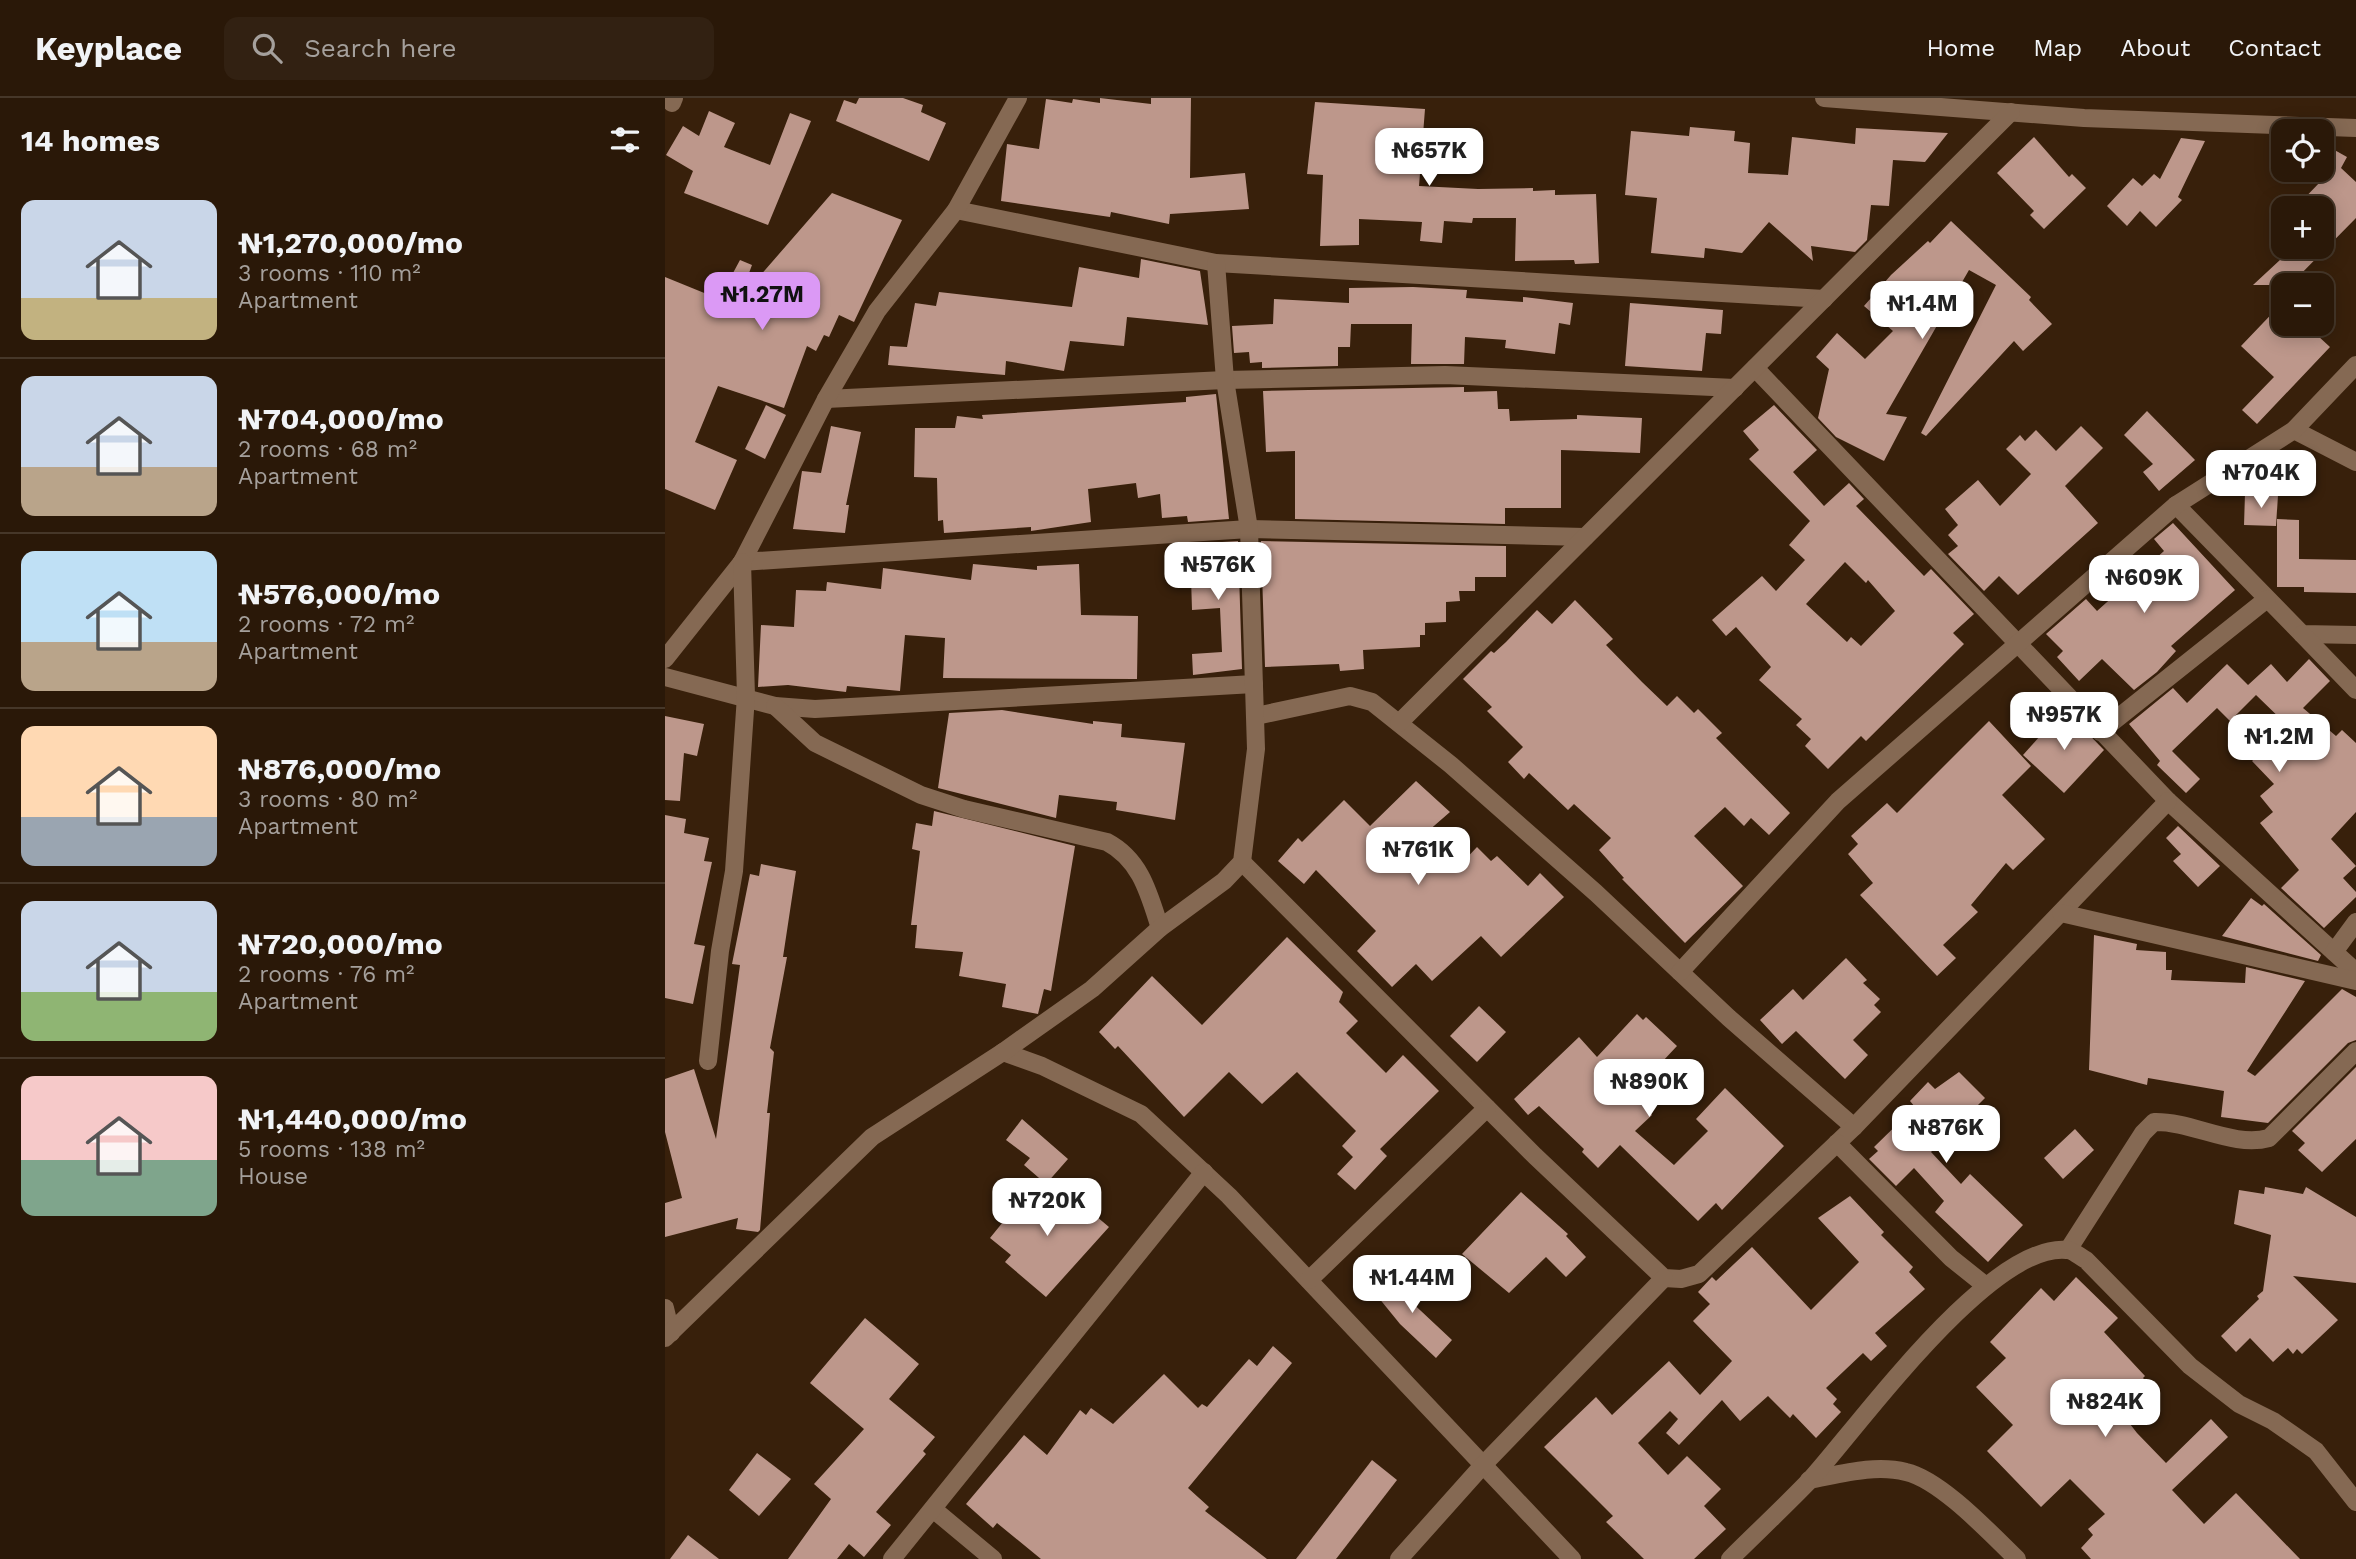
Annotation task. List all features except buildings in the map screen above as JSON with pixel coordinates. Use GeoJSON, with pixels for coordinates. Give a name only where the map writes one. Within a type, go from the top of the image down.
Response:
{"type":"FeatureCollection","features":[{"type":"Feature","properties":{"kind":"street"},"geometry":{"type":"LineString","coordinates":[[665,659],[742,562],[826,399],[877,311],[956,210],[1018,98]]}},
{"type":"Feature","properties":{"kind":"street"},"geometry":{"type":"LineString","coordinates":[[1824,98],[2011,112],[2356,128]]}},
{"type":"Feature","properties":{"kind":"street"},"geometry":{"type":"LineString","coordinates":[[1399,723],[2011,112]]}},
{"type":"Feature","properties":{"kind":"street"},"geometry":{"type":"LineString","coordinates":[[956,210],[1216,263],[1824,299]]}},
{"type":"Feature","properties":{"kind":"street"},"geometry":{"type":"LineString","coordinates":[[668,1336],[871,1137],[1003,1052],[1091,989],[1160,928],[1224,881],[1242,862],[1248,840],[1256,749],[1249,529],[1225,380],[1216,263]]}},
{"type":"Feature","properties":{"kind":"street"},"geometry":{"type":"LineString","coordinates":[[1680,972],[1838,801],[2021,644],[2176,505],[2294,430],[2356,365]]}},
{"type":"Feature","properties":{"kind":"street"},"geometry":{"type":"LineString","coordinates":[[1755,368],[2168,801],[2356,972]]}},
{"type":"Feature","properties":{"kind":"street"},"geometry":{"type":"LineString","coordinates":[[826,399],[1225,380],[1445,375],[1735,388]]}},
{"type":"Feature","properties":{"kind":"street"},"geometry":{"type":"LineString","coordinates":[[2294,430],[2356,462]]}},
{"type":"Feature","properties":{"kind":"street"},"geometry":{"type":"LineString","coordinates":[[2176,505],[2356,690]]}},
{"type":"Feature","properties":{"kind":"street"},"geometry":{"type":"LineString","coordinates":[[742,562],[1249,529],[1585,537]]}},
{"type":"Feature","properties":{"kind":"street"},"geometry":{"type":"LineString","coordinates":[[708,1061],[720,951],[734,871],[745,696],[742,562]]}},
{"type":"Feature","properties":{"kind":"street"},"geometry":{"type":"LineString","coordinates":[[2100,732],[2267,599]]}},
{"type":"Feature","properties":{"kind":"street"},"geometry":{"type":"LineString","coordinates":[[2302,634],[2356,635]]}},
{"type":"Feature","properties":{"kind":"street"},"geometry":{"type":"LineString","coordinates":[[665,677],[775,706],[815,709],[1254,684]]}},
{"type":"Feature","properties":{"kind":"street"},"geometry":{"type":"LineString","coordinates":[[1256,716],[1350,696],[1372,702],[1596,892],[1680,972],[1854,1127]]}},
{"type":"Feature","properties":{"kind":"street"},"geometry":{"type":"LineString","coordinates":[[775,706],[815,743],[921,795],[964,809],[1107,842],[1122,850],[1144,878],[1160,928]]}},
{"type":"Feature","properties":{"kind":"street"},"geometry":{"type":"LineString","coordinates":[[1242,862],[1487,1108],[1664,1278],[1681,1279],[1699,1274],[1854,1127],[2168,801]]}},
{"type":"Feature","properties":{"kind":"street"},"geometry":{"type":"LineString","coordinates":[[2061,914],[2356,981]]}},
{"type":"Feature","properties":{"kind":"street"},"geometry":{"type":"LineString","coordinates":[[2334,952],[2356,922]]}},
{"type":"Feature","properties":{"kind":"street"},"geometry":{"type":"LineString","coordinates":[[2068,1250],[2143,1133],[2154,1122],[2170,1122],[2252,1143],[2269,1138],[2356,1051]]}},
{"type":"Feature","properties":{"kind":"street"},"geometry":{"type":"LineString","coordinates":[[1003,1052],[1042,1066],[1142,1114],[1204,1172],[1309,1280],[1572,1559]]}},
{"type":"Feature","properties":{"kind":"street"},"geometry":{"type":"LineString","coordinates":[[1309,1280],[1487,1108]]}},
{"type":"Feature","properties":{"kind":"street"},"geometry":{"type":"LineString","coordinates":[[1837,1143],[1951,1258],[1986,1286]]}},
{"type":"Feature","properties":{"kind":"street"},"geometry":{"type":"LineString","coordinates":[[892,1559],[1204,1172]]}},
{"type":"Feature","properties":{"kind":"street"},"geometry":{"type":"LineString","coordinates":[[1730,1559],[1809,1480],[1938,1330],[1986,1286],[2037,1255],[2068,1250],[2086,1260],[2206,1378],[2239,1404],[2273,1421],[2316,1451],[2356,1502]]}},
{"type":"Feature","properties":{"kind":"street"},"geometry":{"type":"LineString","coordinates":[[1399,1559],[1484,1464],[1664,1278]]}},
{"type":"Feature","properties":{"kind":"street"},"geometry":{"type":"LineString","coordinates":[[665,1308],[668,1336]]}},
{"type":"Feature","properties":{"kind":"street"},"geometry":{"type":"LineString","coordinates":[[1809,1480],[1863,1469],[1908,1472],[1958,1502],[2017,1559]]}},
{"type":"Feature","properties":{"kind":"street"},"geometry":{"type":"LineString","coordinates":[[933,1509],[993,1559]]}}]}
